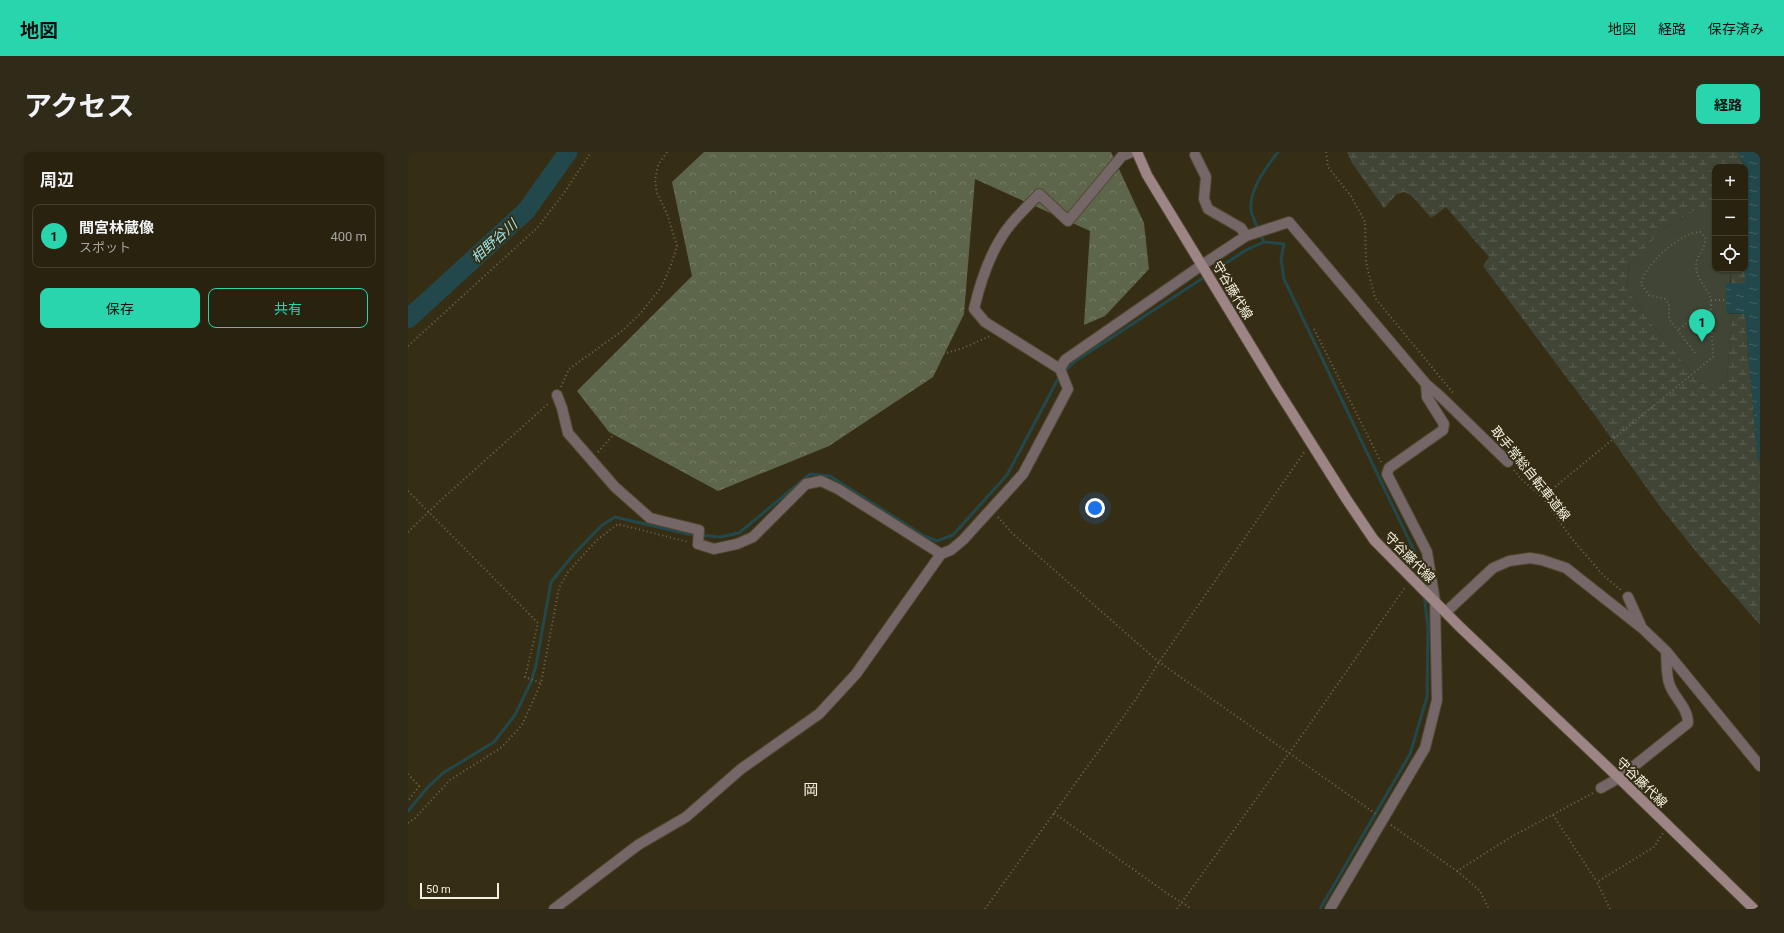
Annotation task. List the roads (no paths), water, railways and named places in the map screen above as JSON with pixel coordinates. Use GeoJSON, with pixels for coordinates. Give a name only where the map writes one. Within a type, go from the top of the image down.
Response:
{"type":"FeatureCollection","features":[{"type":"Feature","properties":{"kind":"main road","name":"守谷藤代線"},"geometry":{"type":"LineString","coordinates":[[1137,152],[1147,175],[1347,500],[1374,540],[1433,600],[1539,703],[1754,909]]}},
{"type":"Feature","properties":{"kind":"street"},"geometry":{"type":"LineString","coordinates":[[554,909],[638,845],[686,817],[741,769],[819,714],[856,674],[941,554],[951,550],[963,540],[992,510],[1023,474],[1068,389],[1060,370],[985,322],[974,309],[980,284],[992,254],[1010,225],[1039,194],[1068,221],[1122,156],[1132,152]]}},
{"type":"Feature","properties":{"kind":"street"},"geometry":{"type":"LineString","coordinates":[[1195,155],[1206,177],[1204,199],[1208,209],[1241,228],[1250,235]]}},
{"type":"Feature","properties":{"kind":"street"},"geometry":{"type":"LineString","coordinates":[[1060,370],[1065,360],[1250,235],[1289,222],[1426,384],[1508,462]]}},
{"type":"Feature","properties":{"kind":"street"},"geometry":{"type":"LineString","coordinates":[[1330,909],[1425,748],[1437,700],[1433,600],[1427,552],[1387,474],[1389,468],[1443,430],[1444,424],[1427,397],[1426,384]]}},
{"type":"Feature","properties":{"kind":"street"},"geometry":{"type":"LineString","coordinates":[[557,395],[568,433],[615,487],[650,518],[699,530],[698,544],[714,548],[737,544],[753,536],[806,484],[820,481],[838,489],[941,554]]}},
{"type":"Feature","properties":{"kind":"street"},"geometry":{"type":"LineString","coordinates":[[1446,612],[1493,568],[1509,561],[1530,558],[1542,560],[1566,568],[1642,628],[1666,651],[1760,766]]}},
{"type":"Feature","properties":{"kind":"street"},"geometry":{"type":"LineString","coordinates":[[1628,597],[1642,628]]}},
{"type":"Feature","properties":{"kind":"street"},"geometry":{"type":"LineString","coordinates":[[1601,788],[1619,778],[1688,723],[1688,718],[1681,702],[1669,684],[1666,651]]}},
{"type":"Feature","properties":{"kind":"water"},"geometry":{"type":"Polygon","coordinates":[[[1738,152],[1760,152],[1760,464],[1757,454],[1745,314],[1726,313],[1726,283],[1745,283],[1745,272],[1748,272],[1748,164],[1744,164],[1738,152]]]}},
{"type":"Feature","properties":{"kind":"waterway","name":"相野谷川"},"geometry":{"type":"LineString","coordinates":[[408,319],[526,211],[568,152]]}},
{"type":"Feature","properties":{"kind":"waterway"},"geometry":{"type":"LineString","coordinates":[[1264,242],[1251,210],[1251,202],[1259,179],[1278,152]]}},
{"type":"Feature","properties":{"kind":"waterway"},"geometry":{"type":"LineString","coordinates":[[408,811],[427,788],[443,773],[494,742],[515,715],[531,682],[536,665],[551,582],[574,554],[601,526],[615,517],[688,534],[720,537],[739,533],[810,474],[830,476],[924,536],[937,541],[953,535],[1007,475],[1059,377],[1074,362],[1246,250],[1264,242],[1284,244],[1281,259],[1284,279],[1419,561],[1422,585]]}},
{"type":"Feature","properties":{"kind":"waterway"},"geometry":{"type":"LineString","coordinates":[[1320,909],[1410,754],[1427,697],[1428,627],[1424,594]]}},
{"type":"Feature","properties":{"kind":"place","name":"間宮林蔵像"},"geometry":{"type":"Point","coordinates":[1702,342]}},
{"type":"Feature","properties":{"kind":"district","name":"岡"},"geometry":{"type":"Point","coordinates":[811,790]}}]}
